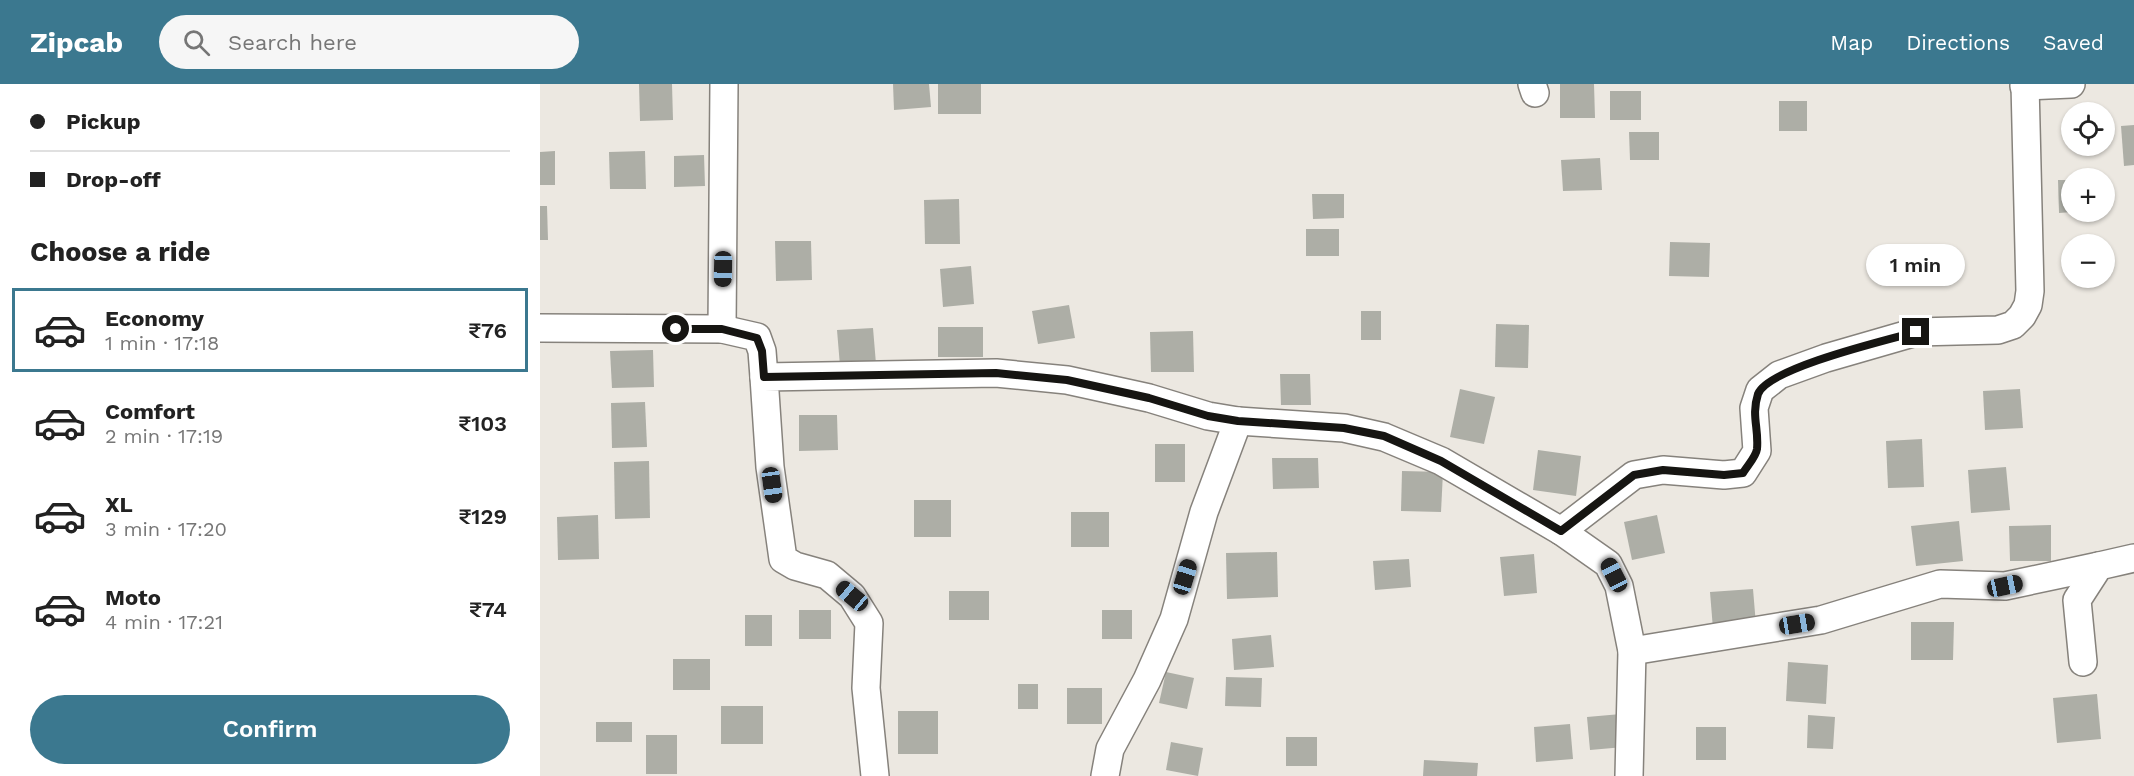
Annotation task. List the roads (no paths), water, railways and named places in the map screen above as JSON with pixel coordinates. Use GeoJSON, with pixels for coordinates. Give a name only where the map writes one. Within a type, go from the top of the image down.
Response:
{"type":"FeatureCollection","features":[{"type":"Feature","properties":{"kind":"street"},"geometry":{"type":"LineString","coordinates":[[722,329],[724,84]]}},
{"type":"Feature","properties":{"kind":"street"},"geometry":{"type":"LineString","coordinates":[[1561,531],[1634,475],[1663,470],[1724,475],[1743,473],[1757,451],[1754,408],[1760,390],[1779,375],[1826,358],[1916,332],[1998,330],[2013,325],[2028,305],[2030,291],[2024,85],[2071,84]]}},
{"type":"Feature","properties":{"kind":"street"},"geometry":{"type":"LineString","coordinates":[[540,328],[722,329],[757,338],[762,351],[770,467],[783,559],[795,566],[827,575],[852,596],[869,623],[866,688],[875,776]]}},
{"type":"Feature","properties":{"kind":"street"},"geometry":{"type":"LineString","coordinates":[[764,377],[996,373],[1067,380],[1149,398],[1208,416],[1238,421],[1344,428],[1384,436],[1441,461],[1561,531],[1608,564],[1620,586],[1632,651],[1629,776]]}},
{"type":"Feature","properties":{"kind":"street"},"geometry":{"type":"LineString","coordinates":[[1105,776],[1110,749],[1148,680],[1174,619],[1204,512],[1238,421]]}},
{"type":"Feature","properties":{"kind":"street"},"geometry":{"type":"LineString","coordinates":[[1632,651],[1821,620],[1940,584],[2005,586],[2134,558]]}},
{"type":"Feature","properties":{"kind":"street"},"geometry":{"type":"LineString","coordinates":[[2083,662],[2077,600],[2099,566]]}}]}
